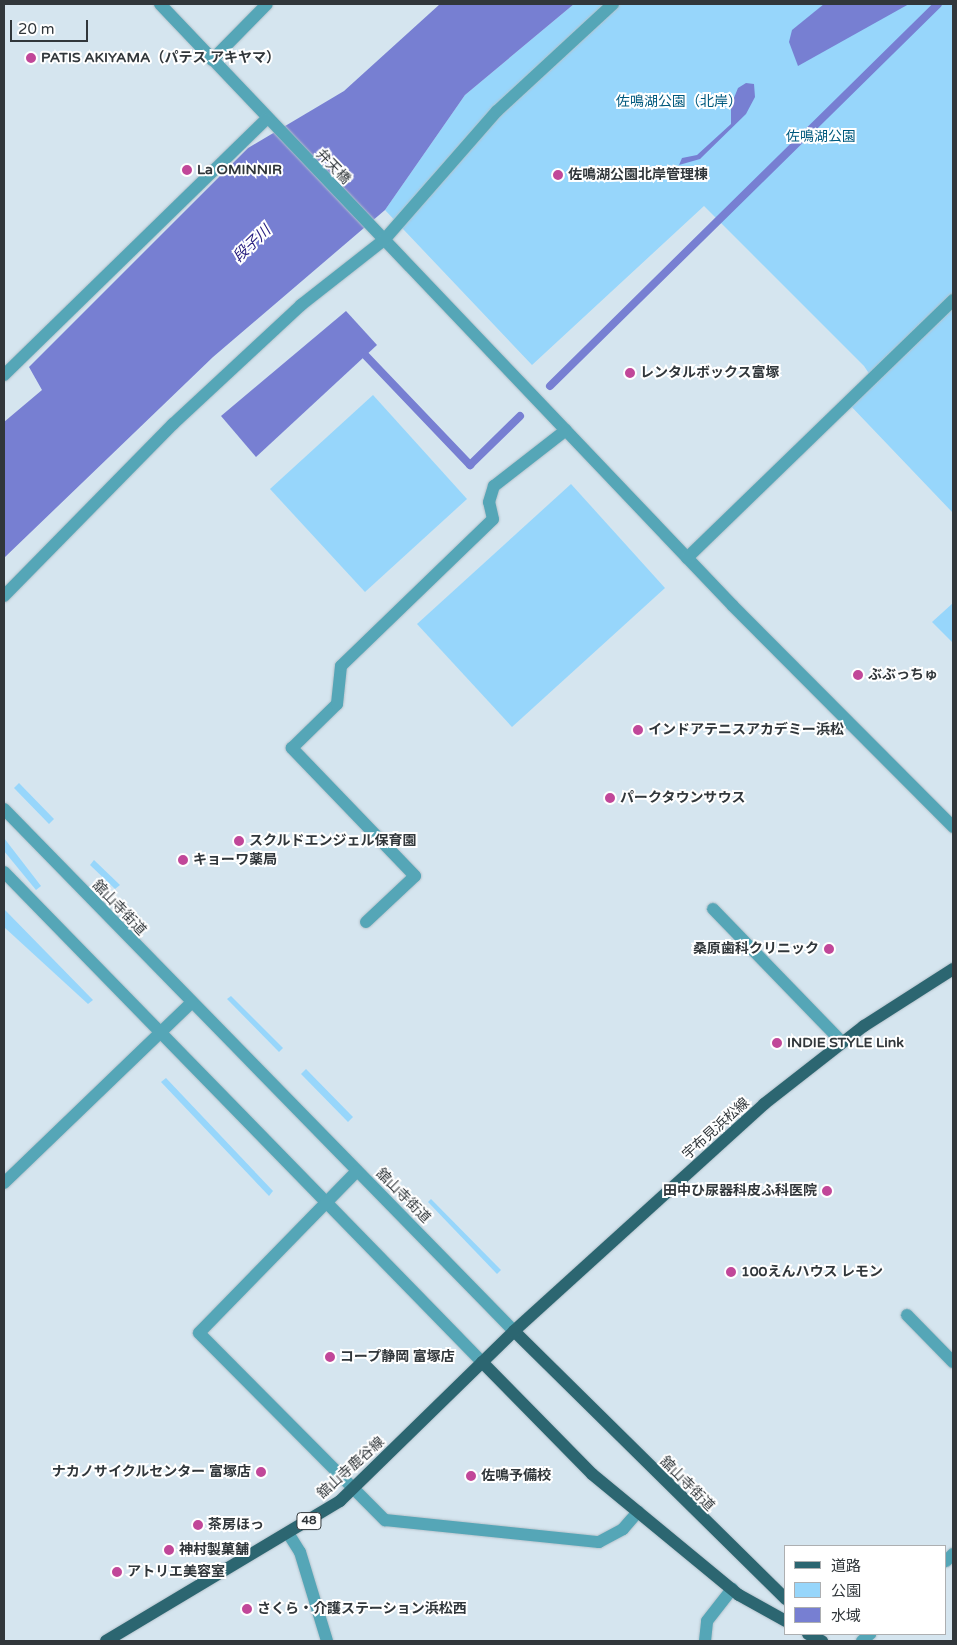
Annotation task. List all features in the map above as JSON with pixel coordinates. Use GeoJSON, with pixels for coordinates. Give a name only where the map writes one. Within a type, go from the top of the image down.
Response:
{"type":"FeatureCollection","features":[{"type":"Feature","properties":{"kind":"main road","name":"宇布見浜松線"},"geometry":{"type":"LineString","coordinates":[[514,1331],[764,1104],[842,1042],[953,969]]}},
{"type":"Feature","properties":{"kind":"main road","name":"舘山寺鹿谷線"},"geometry":{"type":"LineString","coordinates":[[113,1640],[288,1533],[352,1491],[514,1331]]}},
{"type":"Feature","properties":{"kind":"main road","name":"舘山寺街道"},"geometry":{"type":"LineString","coordinates":[[514,1331],[784,1597]]}},
{"type":"Feature","properties":{"kind":"main road"},"geometry":{"type":"LineString","coordinates":[[482,1362],[592,1474],[732,1589],[784,1620]]}},
{"type":"Feature","properties":{"kind":"main road"},"geometry":{"type":"LineString","coordinates":[[810,1635],[822,1641]]}},
{"type":"Feature","properties":{"kind":"street","name":"弁天橋"},"geometry":{"type":"LineString","coordinates":[[160,4],[269,122],[687,558],[953,827]]}},
{"type":"Feature","properties":{"kind":"street"},"geometry":{"type":"LineString","coordinates":[[212,60],[267,4]]}},
{"type":"Feature","properties":{"kind":"street"},"geometry":{"type":"LineString","coordinates":[[4,596],[173,424],[301,305],[384,240],[497,111],[613,4]]}},
{"type":"Feature","properties":{"kind":"street"},"geometry":{"type":"LineString","coordinates":[[4,375],[269,122]]}},
{"type":"Feature","properties":{"kind":"street"},"geometry":{"type":"LineString","coordinates":[[687,558],[953,300]]}},
{"type":"Feature","properties":{"kind":"street"},"geometry":{"type":"LineString","coordinates":[[366,922],[414,876],[292,748],[337,704],[341,666],[493,519],[489,502],[494,486],[566,430]]}},
{"type":"Feature","properties":{"kind":"street","name":"舘山寺街道"},"geometry":{"type":"LineString","coordinates":[[4,810],[514,1331]]}},
{"type":"Feature","properties":{"kind":"street"},"geometry":{"type":"LineString","coordinates":[[4,872],[482,1362]]}},
{"type":"Feature","properties":{"kind":"street"},"geometry":{"type":"LineString","coordinates":[[713,909],[842,1042]]}},
{"type":"Feature","properties":{"kind":"street"},"geometry":{"type":"LineString","coordinates":[[4,1183],[191,1003]]}},
{"type":"Feature","properties":{"kind":"street"},"geometry":{"type":"LineString","coordinates":[[357,1171],[199,1333],[372,1511],[401,1524],[585,1543],[612,1538],[638,1512]]}},
{"type":"Feature","properties":{"kind":"street"},"geometry":{"type":"LineString","coordinates":[[907,1315],[953,1362]]}},
{"type":"Feature","properties":{"kind":"street"},"geometry":{"type":"LineString","coordinates":[[288,1533],[300,1552],[326,1641]]}},
{"type":"Feature","properties":{"kind":"street"},"geometry":{"type":"LineString","coordinates":[[705,1641],[707,1621],[732,1589]]}},
{"type":"Feature","properties":{"kind":"green space","name":"佐鳴湖公園"},"geometry":{"type":"Polygon","coordinates":[[[574,4],[953,4],[953,513],[847,402],[872,378],[864,366],[704,206],[532,365],[385,210],[465,95],[574,4]]]}},
{"type":"Feature","properties":{"kind":"green space"},"geometry":{"type":"Polygon","coordinates":[[[373,395],[467,499],[365,592],[270,489],[373,395]]]}},
{"type":"Feature","properties":{"kind":"green space"},"geometry":{"type":"Polygon","coordinates":[[[571,484],[665,588],[512,727],[417,624],[571,484]]]}},
{"type":"Feature","properties":{"kind":"green space"},"geometry":{"type":"Polygon","coordinates":[[[953,603],[953,643],[932,622],[953,603]]]}},
{"type":"Feature","properties":{"kind":"green space"},"geometry":{"type":"Polygon","coordinates":[[[19,783],[54,819],[49,824],[14,788],[19,783]]]}},
{"type":"Feature","properties":{"kind":"green space"},"geometry":{"type":"Polygon","coordinates":[[[4,838],[41,886],[36,890],[4,851],[4,838]]]}},
{"type":"Feature","properties":{"kind":"green space"},"geometry":{"type":"Polygon","coordinates":[[[94,860],[120,885],[115,889],[90,865],[94,860]]]}},
{"type":"Feature","properties":{"kind":"green space"},"geometry":{"type":"Polygon","coordinates":[[[4,909],[93,1000],[88,1004],[4,927],[4,909]]]}},
{"type":"Feature","properties":{"kind":"green space"},"geometry":{"type":"Polygon","coordinates":[[[231,996],[283,1048],[279,1052],[227,999],[231,996]]]}},
{"type":"Feature","properties":{"kind":"green space"},"geometry":{"type":"Polygon","coordinates":[[[306,1069],[353,1117],[348,1122],[301,1074],[306,1069]]]}},
{"type":"Feature","properties":{"kind":"green space"},"geometry":{"type":"Polygon","coordinates":[[[166,1078],[273,1191],[269,1196],[161,1082],[166,1078]]]}},
{"type":"Feature","properties":{"kind":"green space"},"geometry":{"type":"Polygon","coordinates":[[[431,1199],[501,1270],[497,1274],[428,1202],[431,1199]]]}},
{"type":"Feature","properties":{"kind":"water","name":"段子川"},"geometry":{"type":"Polygon","coordinates":[[[440,4],[574,4],[465,95],[385,210],[213,357],[4,558],[4,422],[42,390],[29,367],[248,148],[344,91],[440,4]]]}},
{"type":"Feature","properties":{"kind":"water"},"geometry":{"type":"Polygon","coordinates":[[[824,4],[909,4],[798,66],[789,42],[792,30],[824,4]]]}},
{"type":"Feature","properties":{"kind":"water"},"geometry":{"type":"Polygon","coordinates":[[[746,83],[754,84],[755,97],[746,114],[700,159],[679,165],[682,158],[697,155],[731,124],[731,105],[738,88],[746,83]]]}},
{"type":"Feature","properties":{"kind":"water"},"geometry":{"type":"Polygon","coordinates":[[[346,311],[377,345],[256,457],[221,416],[346,311]]]}},
{"type":"Feature","properties":{"kind":"waterway"},"geometry":{"type":"LineString","coordinates":[[550,386],[938,4]]}},
{"type":"Feature","properties":{"kind":"waterway"},"geometry":{"type":"LineString","coordinates":[[366,356],[470,465],[520,416]]}},
{"type":"Feature","properties":{"kind":"place","name":"PATIS AKIYAMA（パテス アキヤマ）"},"geometry":{"type":"Point","coordinates":[31,58]}},
{"type":"Feature","properties":{"kind":"place","name":"La OMINNIR"},"geometry":{"type":"Point","coordinates":[187,170]}},
{"type":"Feature","properties":{"kind":"place","name":"佐鳴湖公園北岸管理棟"},"geometry":{"type":"Point","coordinates":[558,175]}},
{"type":"Feature","properties":{"kind":"place","name":"レンタルボックス富塚"},"geometry":{"type":"Point","coordinates":[630,373]}},
{"type":"Feature","properties":{"kind":"place","name":"ぶぶっちゅ"},"geometry":{"type":"Point","coordinates":[858,675]}},
{"type":"Feature","properties":{"kind":"place","name":"インドアテニスアカデミー浜松"},"geometry":{"type":"Point","coordinates":[638,730]}},
{"type":"Feature","properties":{"kind":"place","name":"パークタウンサウス"},"geometry":{"type":"Point","coordinates":[610,798]}},
{"type":"Feature","properties":{"kind":"place","name":"スクルドエンジェル保育園"},"geometry":{"type":"Point","coordinates":[239,841]}},
{"type":"Feature","properties":{"kind":"place","name":"キョーワ薬局"},"geometry":{"type":"Point","coordinates":[183,860]}},
{"type":"Feature","properties":{"kind":"place","name":"桑原歯科クリニック"},"geometry":{"type":"Point","coordinates":[829,949]}},
{"type":"Feature","properties":{"kind":"place","name":"INDIE STYLE Link"},"geometry":{"type":"Point","coordinates":[777,1043]}},
{"type":"Feature","properties":{"kind":"place","name":"田中ひ尿器科皮ふ科医院"},"geometry":{"type":"Point","coordinates":[827,1191]}},
{"type":"Feature","properties":{"kind":"place","name":"100えんハウス レモン"},"geometry":{"type":"Point","coordinates":[731,1272]}},
{"type":"Feature","properties":{"kind":"place","name":"コープ静岡 富塚店"},"geometry":{"type":"Point","coordinates":[330,1357]}},
{"type":"Feature","properties":{"kind":"place","name":"ナカノサイクルセンター 富塚店"},"geometry":{"type":"Point","coordinates":[261,1472]}},
{"type":"Feature","properties":{"kind":"place","name":"佐鳴予備校"},"geometry":{"type":"Point","coordinates":[471,1476]}},
{"type":"Feature","properties":{"kind":"place","name":"茶房ほっ"},"geometry":{"type":"Point","coordinates":[198,1525]}},
{"type":"Feature","properties":{"kind":"place","name":"神村製菓舗"},"geometry":{"type":"Point","coordinates":[169,1550]}},
{"type":"Feature","properties":{"kind":"place","name":"アトリエ美容室"},"geometry":{"type":"Point","coordinates":[117,1572]}},
{"type":"Feature","properties":{"kind":"place","name":"さくら・介護ステーション浜松西"},"geometry":{"type":"Point","coordinates":[247,1609]}},
{"type":"Feature","properties":{"kind":"park label","name":"佐鳴湖公園（北岸）"},"geometry":{"type":"Point","coordinates":[679,102]}}]}
